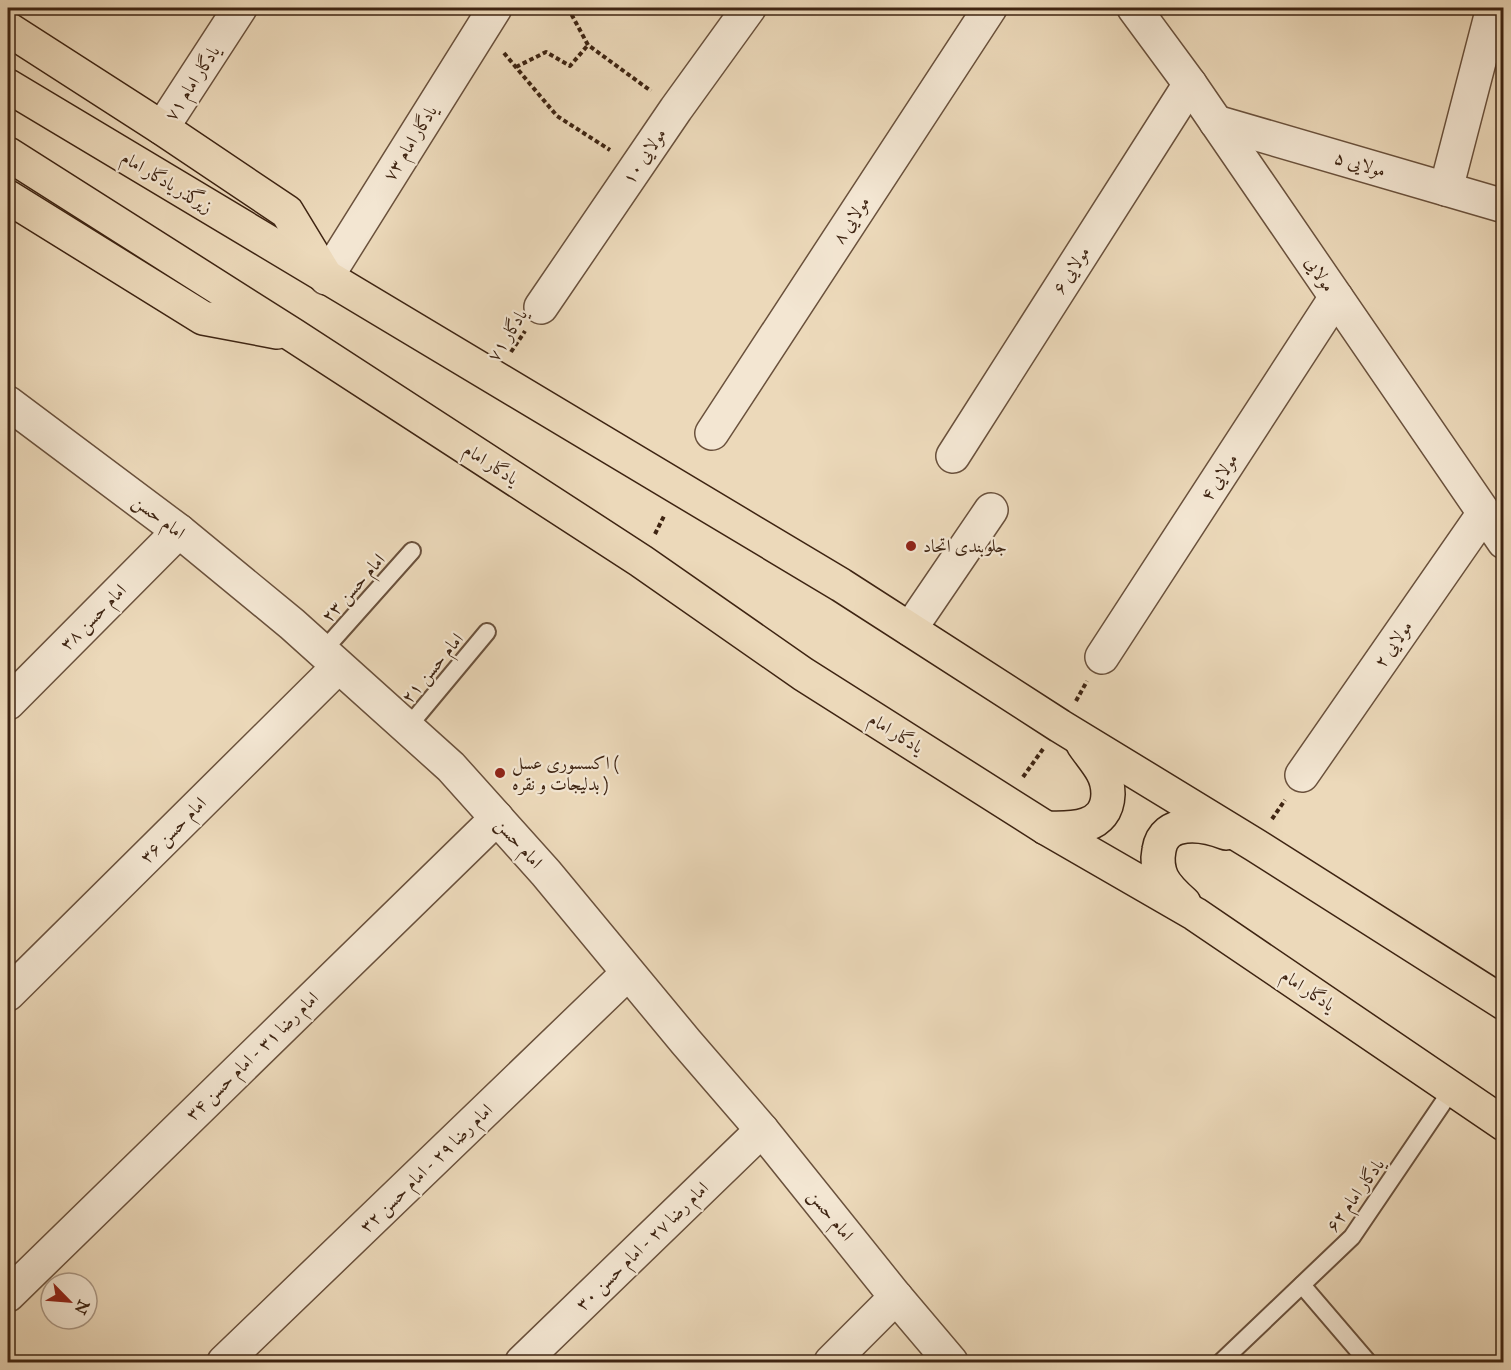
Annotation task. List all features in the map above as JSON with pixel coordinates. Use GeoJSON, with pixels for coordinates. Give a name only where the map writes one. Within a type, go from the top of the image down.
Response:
{"type":"FeatureCollection","features":[{"type":"Feature","properties":{"kind":"main road"},"geometry":{"type":"LineString","coordinates":[[8,29],[287,212],[326,278],[842,585],[1068,731],[1255,845],[1503,1003]]}},
{"type":"Feature","properties":{"kind":"main road","name":"زیرگذر یادگار امام"},"geometry":{"type":"LineString","coordinates":[[8,86],[326,278]]}},
{"type":"Feature","properties":{"kind":"main road"},"geometry":{"type":"LineString","coordinates":[[8,154],[293,335]]}},
{"type":"Feature","properties":{"kind":"main road"},"geometry":{"type":"LineString","coordinates":[[8,197],[203,318],[293,335]]}},
{"type":"Feature","properties":{"kind":"main road","name":"یادگار امام"},"geometry":{"type":"LineString","coordinates":[[293,335],[641,561],[803,674],[1046,828],[1194,914],[1454,1088],[1503,1124]]}},
{"type":"Feature","properties":{"kind":"main road"},"geometry":{"type":"LineString","coordinates":[[1046,828],[1068,829],[1085,826],[1098,819],[1108,804],[1104,773],[1068,731]]}},
{"type":"Feature","properties":{"kind":"main road"},"geometry":{"type":"LineString","coordinates":[[1194,914],[1162,878],[1157,861],[1159,845],[1168,832],[1182,826],[1201,827],[1220,831],[1255,845]]}},
{"type":"Feature","properties":{"kind":"street","name":"یادگار امام ۷۱"},"geometry":{"type":"LineString","coordinates":[[162,129],[240,8]]}},
{"type":"Feature","properties":{"kind":"street","name":"مولایی ۱۰"},"geometry":{"type":"LineString","coordinates":[[541,307],[676,109],[749,8]]}},
{"type":"Feature","properties":{"kind":"street","name":"مولایی ۸"},"geometry":{"type":"LineString","coordinates":[[712,433],[990,8]]}},
{"type":"Feature","properties":{"kind":"street","name":"مولایی"},"geometry":{"type":"LineString","coordinates":[[1134,8],[1190,84],[1503,542]]}},
{"type":"Feature","properties":{"kind":"street"},"geometry":{"type":"LineString","coordinates":[[1446,189],[1493,8]]}},
{"type":"Feature","properties":{"kind":"street","name":"یادگار امام ۷۳"},"geometry":{"type":"LineString","coordinates":[[326,278],[488,17]]}},
{"type":"Feature","properties":{"kind":"street","name":"مولایی ۶"},"geometry":{"type":"LineString","coordinates":[[953,456],[1190,84]]}},
{"type":"Feature","properties":{"kind":"street","name":"مولایی ۵"},"geometry":{"type":"LineString","coordinates":[[1216,122],[1503,206]]}},
{"type":"Feature","properties":{"kind":"street","name":"مولایی ۴"},"geometry":{"type":"LineString","coordinates":[[1102,657],[1336,297]]}},
{"type":"Feature","properties":{"kind":"street","name":"امام حسن"},"geometry":{"type":"LineString","coordinates":[[11,410],[179,531],[292,624],[451,767],[546,873],[762,1130],[951,1362]]}},
{"type":"Feature","properties":{"kind":"street"},"geometry":{"type":"LineString","coordinates":[[910,629],[991,510]]}},
{"type":"Feature","properties":{"kind":"street","name":"مولایی ۲"},"geometry":{"type":"LineString","coordinates":[[1302,775],[1484,513]]}},
{"type":"Feature","properties":{"kind":"street","name":"امام حسن ۳۸"},"geometry":{"type":"LineString","coordinates":[[8,703],[179,531]]}},
{"type":"Feature","properties":{"kind":"street","name":"امام حسن ۳۶"},"geometry":{"type":"LineString","coordinates":[[8,994],[330,659]]}},
{"type":"Feature","properties":{"kind":"street","name":"امام رضا ۳۱ - امام حسن ۳۴"},"geometry":{"type":"LineString","coordinates":[[8,1295],[497,818]]}},
{"type":"Feature","properties":{"kind":"street","name":"امام رضا ۲۹ - امام حسن ۳۲"},"geometry":{"type":"LineString","coordinates":[[224,1362],[628,973]]}},
{"type":"Feature","properties":{"kind":"street","name":"امام رضا ۲۷ - امام حسن ۳۰"},"geometry":{"type":"LineString","coordinates":[[522,1362],[762,1130]]}},
{"type":"Feature","properties":{"kind":"street"},"geometry":{"type":"LineString","coordinates":[[831,1362],[896,1297]]}},
{"type":"Feature","properties":{"kind":"lane","name":"امام حسن ۲۳"},"geometry":{"type":"LineString","coordinates":[[330,659],[412,551]]}},
{"type":"Feature","properties":{"kind":"lane","name":"امام حسن ۲۱"},"geometry":{"type":"LineString","coordinates":[[407,728],[487,632]]}},
{"type":"Feature","properties":{"kind":"lane","name":"یادگار امام ۶۲"},"geometry":{"type":"LineString","coordinates":[[1221,1362],[1352,1237],[1454,1088]]}},
{"type":"Feature","properties":{"kind":"lane"},"geometry":{"type":"LineString","coordinates":[[1302,1285],[1368,1362]]}},
{"type":"Feature","properties":{"kind":"path"},"geometry":{"type":"LineString","coordinates":[[568,8],[588,45],[676,109]]}},
{"type":"Feature","properties":{"kind":"path"},"geometry":{"type":"LineString","coordinates":[[488,17],[516,67],[557,116],[637,167]]}},
{"type":"Feature","properties":{"kind":"path"},"geometry":{"type":"LineString","coordinates":[[516,67],[546,52],[570,66],[588,45]]}},
{"type":"Feature","properties":{"kind":"path","name":"یادگار ۷۱"},"geometry":{"type":"LineString","coordinates":[[494,378],[541,307]]}},
{"type":"Feature","properties":{"kind":"path"},"geometry":{"type":"LineString","coordinates":[[641,561],[679,487]]}},
{"type":"Feature","properties":{"kind":"path"},"geometry":{"type":"LineString","coordinates":[[1006,802],[1068,731],[1102,657]]}},
{"type":"Feature","properties":{"kind":"path"},"geometry":{"type":"LineString","coordinates":[[1255,845],[1302,775]]}},
{"type":"Feature","properties":{"kind":"place","name":"جلوبندی اتحاد"},"geometry":{"type":"Point","coordinates":[911,546]}},
{"type":"Feature","properties":{"kind":"place","name":"اکسسوری عسل ( بدلیجات و نقره )"},"geometry":{"type":"Point","coordinates":[500,773]}}]}
